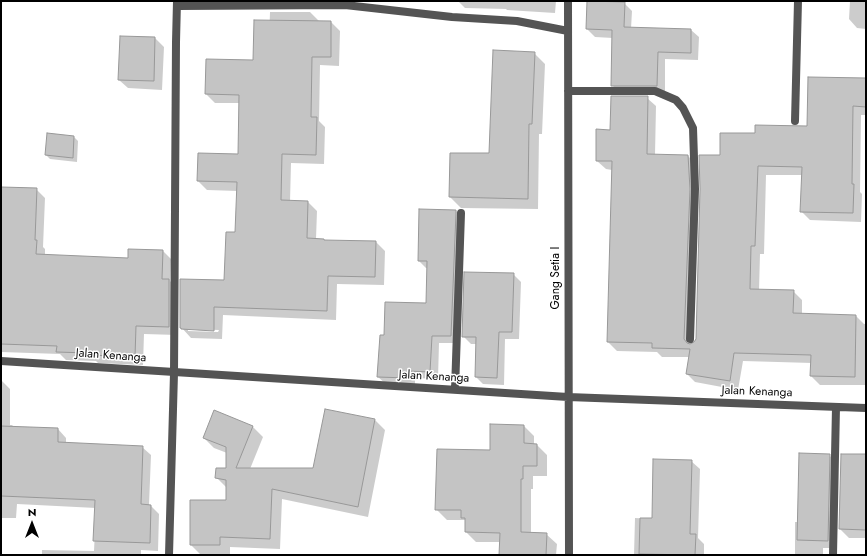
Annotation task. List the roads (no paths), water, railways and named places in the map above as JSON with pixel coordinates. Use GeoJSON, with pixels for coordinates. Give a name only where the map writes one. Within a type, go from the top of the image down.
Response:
{"type":"FeatureCollection","features":[{"type":"Feature","properties":{"kind":"street","name":"Gang Setia I"},"geometry":{"type":"LineString","coordinates":[[568,1],[569,555]]}},
{"type":"Feature","properties":{"kind":"street"},"geometry":{"type":"LineString","coordinates":[[795,121],[798,1]]}},
{"type":"Feature","properties":{"kind":"street"},"geometry":{"type":"LineString","coordinates":[[169,555],[174,372],[177,3],[345,4],[452,17],[517,21],[568,31]]}},
{"type":"Feature","properties":{"kind":"street"},"geometry":{"type":"LineString","coordinates":[[568,91],[655,91],[676,100],[683,108],[693,128],[695,182],[690,339]]}},
{"type":"Feature","properties":{"kind":"street"},"geometry":{"type":"LineString","coordinates":[[455,390],[461,212]]}},
{"type":"Feature","properties":{"kind":"street","name":"Jalan Kenanga"},"geometry":{"type":"LineString","coordinates":[[1,361],[568,397],[866,408]]}},
{"type":"Feature","properties":{"kind":"street"},"geometry":{"type":"LineString","coordinates":[[833,555],[836,407]]}}]}
